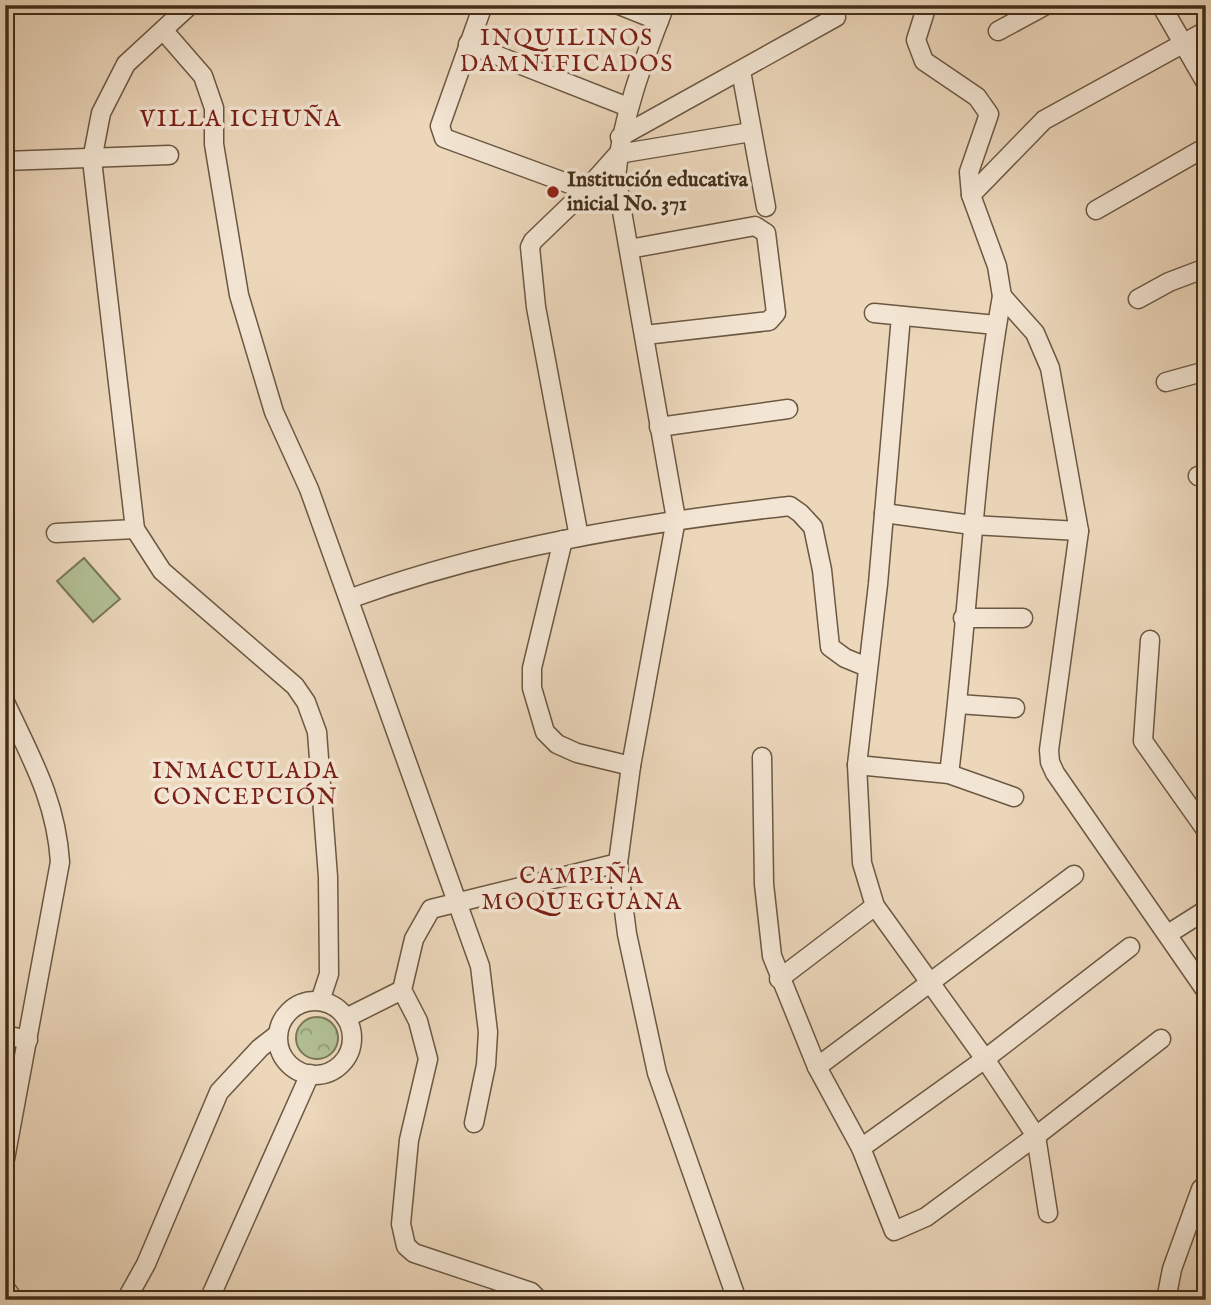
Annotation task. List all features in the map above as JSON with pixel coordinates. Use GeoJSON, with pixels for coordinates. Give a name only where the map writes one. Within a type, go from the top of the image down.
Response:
{"type":"FeatureCollection","features":[{"type":"Feature","properties":{"kind":"street"},"geometry":{"type":"LineString","coordinates":[[190,5],[126,64],[101,113],[92,160],[135,529],[162,571],[295,686],[306,702],[317,732],[328,877],[329,974],[320,1000]]}},
{"type":"Feature","properties":{"kind":"street"},"geometry":{"type":"LineString","coordinates":[[484,5],[440,126],[444,138],[586,190],[618,192]]}},
{"type":"Feature","properties":{"kind":"street"},"geometry":{"type":"LineString","coordinates":[[619,5],[662,13],[628,107],[619,146],[616,177],[676,519],[631,766],[618,863],[627,933],[657,1073],[737,1300]]}},
{"type":"Feature","properties":{"kind":"street"},"geometry":{"type":"LineString","coordinates":[[631,766],[577,753],[557,744],[545,733],[532,688],[532,668],[571,539],[529,257],[533,241],[586,190],[619,146],[741,71],[836,17],[826,5]]}},
{"type":"Feature","properties":{"kind":"street"},"geometry":{"type":"LineString","coordinates":[[927,5],[916,40],[924,61],[977,97],[989,114],[969,172],[971,195],[997,266],[1002,296],[996,325],[972,525],[958,704],[949,774]]}},
{"type":"Feature","properties":{"kind":"street"},"geometry":{"type":"LineString","coordinates":[[998,31],[1046,5]]}},
{"type":"Feature","properties":{"kind":"street"},"geometry":{"type":"LineString","coordinates":[[1161,5],[1206,83]]}},
{"type":"Feature","properties":{"kind":"street"},"geometry":{"type":"LineString","coordinates":[[163,30],[204,76],[214,108],[214,144],[239,295],[274,412],[309,489],[480,966],[488,1032],[486,1065],[474,1122]]}},
{"type":"Feature","properties":{"kind":"street"},"geometry":{"type":"LineString","coordinates":[[971,195],[1044,120],[1206,31]]}},
{"type":"Feature","properties":{"kind":"street"},"geometry":{"type":"LineString","coordinates":[[468,44],[628,107]]}},
{"type":"Feature","properties":{"kind":"street"},"geometry":{"type":"LineString","coordinates":[[741,71],[766,207]]}},
{"type":"Feature","properties":{"kind":"street"},"geometry":{"type":"LineString","coordinates":[[619,146],[751,132]]}},
{"type":"Feature","properties":{"kind":"street"},"geometry":{"type":"LineString","coordinates":[[1096,210],[1206,147]]}},
{"type":"Feature","properties":{"kind":"street"},"geometry":{"type":"LineString","coordinates":[[5,161],[92,160],[169,155]]}},
{"type":"Feature","properties":{"kind":"street"},"geometry":{"type":"LineString","coordinates":[[629,249],[755,226],[766,233],[776,313],[773,318],[769,321],[645,335]]}},
{"type":"Feature","properties":{"kind":"street"},"geometry":{"type":"LineString","coordinates":[[1138,299],[1169,282],[1206,268]]}},
{"type":"Feature","properties":{"kind":"street"},"geometry":{"type":"LineString","coordinates":[[1002,296],[1035,333],[1050,368],[1079,531],[1049,750],[1050,762],[1206,991]]}},
{"type":"Feature","properties":{"kind":"street"},"geometry":{"type":"LineString","coordinates":[[874,313],[996,325]]}},
{"type":"Feature","properties":{"kind":"street"},"geometry":{"type":"LineString","coordinates":[[901,317],[884,513],[857,765],[862,863],[875,906],[985,1059],[1036,1136],[1048,1213]]}},
{"type":"Feature","properties":{"kind":"street"},"geometry":{"type":"LineString","coordinates":[[1166,382],[1206,371]]}},
{"type":"Feature","properties":{"kind":"street"},"geometry":{"type":"LineString","coordinates":[[659,427],[788,409]]}},
{"type":"Feature","properties":{"kind":"street"},"geometry":{"type":"LineString","coordinates":[[349,599],[404,579],[571,539],[676,519],[790,506],[813,527],[822,570],[830,647],[845,658],[867,667]]}},
{"type":"Feature","properties":{"kind":"street"},"geometry":{"type":"LineString","coordinates":[[884,513],[972,525],[1079,531]]}},
{"type":"Feature","properties":{"kind":"street"},"geometry":{"type":"LineString","coordinates":[[56,533],[135,529]]}},
{"type":"Feature","properties":{"kind":"street"},"geometry":{"type":"LineString","coordinates":[[963,618],[1023,618]]}},
{"type":"Feature","properties":{"kind":"street"},"geometry":{"type":"LineString","coordinates":[[1150,640],[1143,741],[1206,830]]}},
{"type":"Feature","properties":{"kind":"street"},"geometry":{"type":"LineString","coordinates":[[5,702],[50,799],[58,835],[60,862],[5,1159]]}},
{"type":"Feature","properties":{"kind":"street"},"geometry":{"type":"LineString","coordinates":[[958,704],[1015,708]]}},
{"type":"Feature","properties":{"kind":"street"},"geometry":{"type":"LineString","coordinates":[[762,757],[764,884],[772,956],[817,1068],[861,1148],[894,1231],[926,1217],[1161,1040]]}},
{"type":"Feature","properties":{"kind":"street"},"geometry":{"type":"LineString","coordinates":[[857,765],[949,774],[1014,797]]}},
{"type":"Feature","properties":{"kind":"street"},"geometry":{"type":"LineString","coordinates":[[539,1300],[531,1292],[414,1253],[406,1246],[401,1224],[408,1152],[428,1059],[418,1021],[402,990],[414,939],[431,909],[618,863]]}},
{"type":"Feature","properties":{"kind":"street"},"geometry":{"type":"LineString","coordinates":[[817,1068],[1074,876]]}},
{"type":"Feature","properties":{"kind":"street"},"geometry":{"type":"LineString","coordinates":[[779,979],[875,906]]}},
{"type":"Feature","properties":{"kind":"street"},"geometry":{"type":"LineString","coordinates":[[1168,934],[1206,910]]}},
{"type":"Feature","properties":{"kind":"street"},"geometry":{"type":"LineString","coordinates":[[861,1148],[985,1059],[1130,947]]}},
{"type":"Feature","properties":{"kind":"street"},"geometry":{"type":"LineString","coordinates":[[346,1018],[402,990]]}},
{"type":"Feature","properties":{"kind":"street"},"geometry":{"type":"LineString","coordinates":[[320,1000],[339,1009],[346,1018],[352,1042],[342,1063],[332,1070],[310,1074],[298,1071],[286,1060],[279,1046],[278,1034],[281,1022],[298,1004],[320,1000]]}},
{"type":"Feature","properties":{"kind":"street"},"geometry":{"type":"LineString","coordinates":[[126,1300],[146,1264],[219,1092],[260,1048],[278,1034]]}},
{"type":"Feature","properties":{"kind":"street"},"geometry":{"type":"LineString","coordinates":[[5,1035],[28,1040]]}},
{"type":"Feature","properties":{"kind":"street"},"geometry":{"type":"LineString","coordinates":[[209,1300],[310,1074]]}},
{"type":"Feature","properties":{"kind":"street"},"geometry":{"type":"LineString","coordinates":[[1166,1300],[1172,1269],[1201,1188],[1206,1184]]}},
{"type":"Feature","properties":{"kind":"street"},"geometry":{"type":"LineString","coordinates":[[5,1288],[14,1300]]}},
{"type":"Feature","properties":{"kind":"green space"},"geometry":{"type":"Polygon","coordinates":[[[84,558],[120,599],[93,622],[57,581],[84,558]]]}},
{"type":"Feature","properties":{"kind":"green space"},"geometry":{"type":"Polygon","coordinates":[[[317,1017],[332,1023],[338,1038],[332,1053],[317,1059],[302,1053],[296,1038],[302,1023],[317,1017]]]}},
{"type":"Feature","properties":{"kind":"place","name":"Institución educativa inicial No. 371"},"geometry":{"type":"Point","coordinates":[553,192]}},
{"type":"Feature","properties":{"kind":"district","name":"INQUILINOS DAMNIFICADOS"},"geometry":{"type":"Point","coordinates":[567,51]}},
{"type":"Feature","properties":{"kind":"district","name":"VILLA ICHUÑA"},"geometry":{"type":"Point","coordinates":[241,119]}},
{"type":"Feature","properties":{"kind":"district","name":"INMACULADA CONCEPCIÓN"},"geometry":{"type":"Point","coordinates":[246,784]}},
{"type":"Feature","properties":{"kind":"district","name":"CAMPIÑA MOQUEGUANA"},"geometry":{"type":"Point","coordinates":[582,889]}}]}
